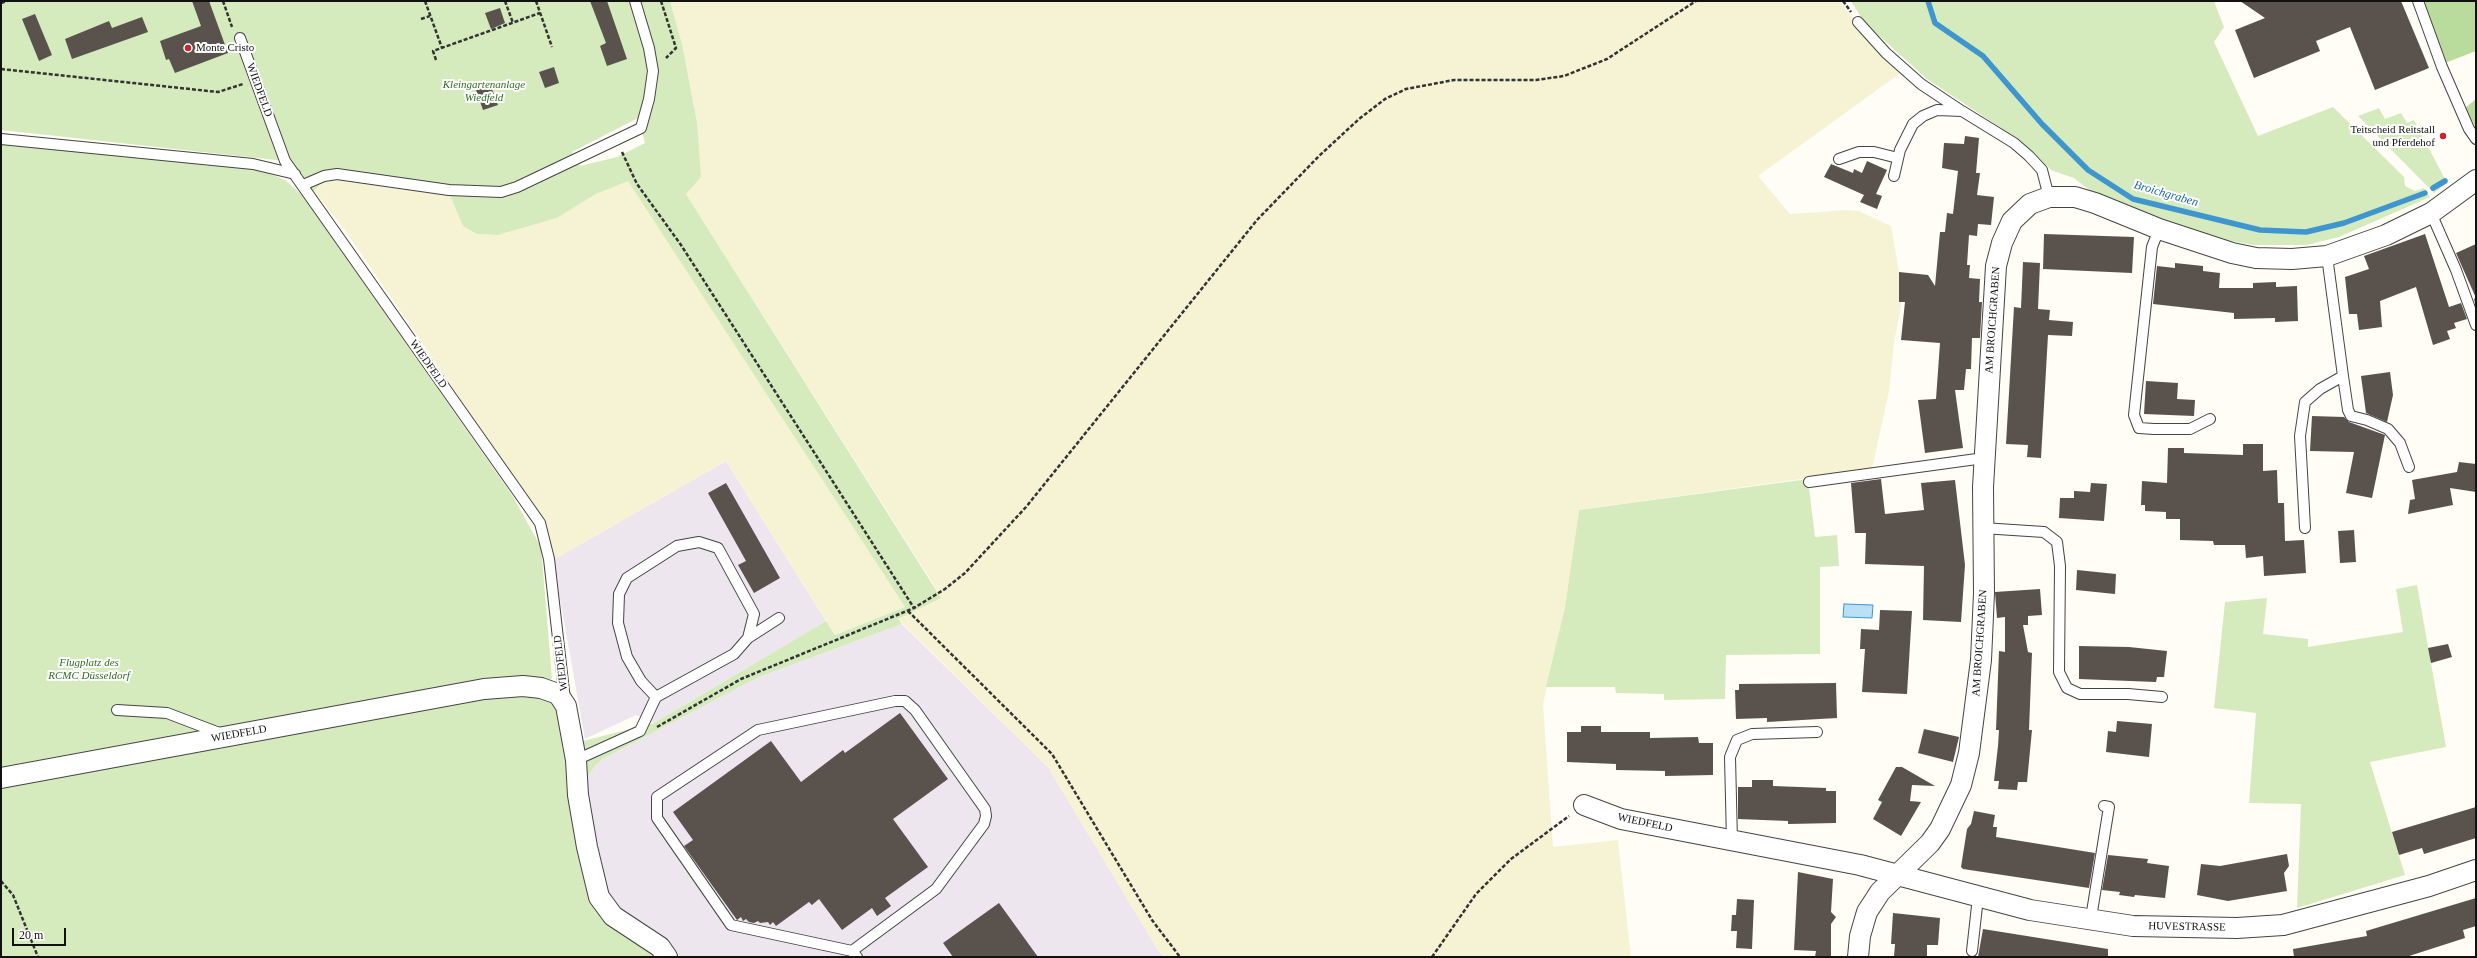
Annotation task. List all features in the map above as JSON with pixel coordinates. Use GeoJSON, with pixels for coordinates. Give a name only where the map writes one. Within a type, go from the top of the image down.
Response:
{"type":"FeatureCollection","features":[{"type":"Feature","properties":{"kind":"street","name":"AM BROICHGRABEN"},"geometry":{"type":"LineString","coordinates":[[1858,957],[1860,936],[1867,912],[1880,892],[1936,834],[1950,811],[1961,785],[1974,725],[1981,660],[1984,593],[1982,528],[1984,458],[1998,258],[2002,243],[2012,221],[2030,204],[2050,197],[2075,198],[2095,203],[2159,229],[2207,246],[2256,258],[2292,259],[2327,256],[2386,235],[2430,213],[2476,180]]}},
{"type":"Feature","properties":{"kind":"street","name":"WIEDFELD"},"geometry":{"type":"LineString","coordinates":[[1,778],[484,689],[523,686],[541,688],[558,694],[566,706],[576,760],[578,795],[587,847],[599,897],[613,916],[660,947],[667,957]]}},
{"type":"Feature","properties":{"kind":"street","name":"WIEDFELD"},"geometry":{"type":"LineString","coordinates":[[1584,805],[1621,819],[1860,865],[1897,876]]}},
{"type":"Feature","properties":{"kind":"street","name":"HUVESTRASSE"},"geometry":{"type":"LineString","coordinates":[[1897,876],[2030,910],[2091,918],[2133,926],[2237,928],[2283,925],[2430,886],[2476,870]]}},
{"type":"Feature","properties":{"kind":"lane"},"geometry":{"type":"LineString","coordinates":[[303,185],[324,176],[337,174],[449,190],[501,192],[641,128],[649,99],[653,71],[649,48],[635,1]]}},
{"type":"Feature","properties":{"kind":"lane"},"geometry":{"type":"LineString","coordinates":[[2418,1],[2442,67],[2469,129],[2476,139]]}},
{"type":"Feature","properties":{"kind":"lane"},"geometry":{"type":"LineString","coordinates":[[1858,22],[1886,53],[1921,84],[2014,143],[2029,156],[2042,170],[2050,197]]}},
{"type":"Feature","properties":{"kind":"lane","name":"WIEDFELD"},"geometry":{"type":"LineString","coordinates":[[240,38],[285,161],[540,523],[549,559],[566,706]]}},
{"type":"Feature","properties":{"kind":"lane"},"geometry":{"type":"LineString","coordinates":[[1894,176],[1898,158],[1913,124],[1923,116],[1937,110],[1962,111]]}},
{"type":"Feature","properties":{"kind":"lane"},"geometry":{"type":"LineString","coordinates":[[1,139],[253,164],[295,174]]}},
{"type":"Feature","properties":{"kind":"lane"},"geometry":{"type":"LineString","coordinates":[[1839,159],[1859,152],[1874,152],[1898,158]]}},
{"type":"Feature","properties":{"kind":"lane"},"geometry":{"type":"LineString","coordinates":[[2430,213],[2456,270],[2476,325]]}},
{"type":"Feature","properties":{"kind":"lane"},"geometry":{"type":"LineString","coordinates":[[2159,229],[2152,247],[2134,415],[2139,428],[2154,429],[2190,429],[2210,419]]}},
{"type":"Feature","properties":{"kind":"lane"},"geometry":{"type":"LineString","coordinates":[[2327,256],[2348,410],[2351,416],[2367,420],[2388,429],[2400,443],[2409,466]]}},
{"type":"Feature","properties":{"kind":"lane"},"geometry":{"type":"LineString","coordinates":[[2305,528],[2300,436],[2305,402],[2320,389],[2343,376]]}},
{"type":"Feature","properties":{"kind":"lane"},"geometry":{"type":"LineString","coordinates":[[1809,482],[1984,458]]}},
{"type":"Feature","properties":{"kind":"lane"},"geometry":{"type":"LineString","coordinates":[[1982,528],[2044,532],[2057,542],[2060,566],[2059,672],[2067,688],[2080,694],[2128,694],[2162,698]]}},
{"type":"Feature","properties":{"kind":"lane"},"geometry":{"type":"LineString","coordinates":[[656,697],[641,681],[627,657],[618,623],[619,594],[627,578],[677,546],[699,542],[718,548],[754,614],[748,638]]}},
{"type":"Feature","properties":{"kind":"lane"},"geometry":{"type":"LineString","coordinates":[[576,760],[640,731],[656,697],[734,654],[748,638],[779,618]]}},
{"type":"Feature","properties":{"kind":"lane"},"geometry":{"type":"LineString","coordinates":[[895,701],[905,701],[910,704],[920,716],[985,809],[986,816],[984,824],[936,889],[854,954],[731,925],[657,818],[657,797],[758,730],[895,701]]}},
{"type":"Feature","properties":{"kind":"lane"},"geometry":{"type":"LineString","coordinates":[[117,710],[167,713],[226,736]]}},
{"type":"Feature","properties":{"kind":"lane"},"geometry":{"type":"LineString","coordinates":[[1732,841],[1730,757],[1737,740],[1752,734],[1817,732]]}},
{"type":"Feature","properties":{"kind":"lane"},"geometry":{"type":"LineString","coordinates":[[2091,918],[2109,807],[2104,806]]}},
{"type":"Feature","properties":{"kind":"lane"},"geometry":{"type":"LineString","coordinates":[[1972,951],[1978,897]]}},
{"type":"Feature","properties":{"kind":"path"},"geometry":{"type":"LineString","coordinates":[[1,3],[7,1]]}},
{"type":"Feature","properties":{"kind":"path"},"geometry":{"type":"LineString","coordinates":[[223,1],[233,31],[240,38]]}},
{"type":"Feature","properties":{"kind":"path"},"geometry":{"type":"LineString","coordinates":[[425,1],[442,48]]}},
{"type":"Feature","properties":{"kind":"path"},"geometry":{"type":"LineString","coordinates":[[505,1],[513,23]]}},
{"type":"Feature","properties":{"kind":"path"},"geometry":{"type":"LineString","coordinates":[[536,1],[552,47]]}},
{"type":"Feature","properties":{"kind":"path"},"geometry":{"type":"LineString","coordinates":[[653,71],[676,48],[661,1]]}},
{"type":"Feature","properties":{"kind":"path"},"geometry":{"type":"LineString","coordinates":[[640,731],[653,729],[741,679],[772,665],[874,626],[908,611],[945,589],[985,553],[1026,507],[1257,220],[1318,156],[1359,119],[1385,99],[1406,88],[1454,80],[1536,80],[1564,76],[1607,59],[1696,1]]}},
{"type":"Feature","properties":{"kind":"path"},"geometry":{"type":"LineString","coordinates":[[436,60],[433,52],[540,13]]}},
{"type":"Feature","properties":{"kind":"path"},"geometry":{"type":"LineString","coordinates":[[421,19],[430,16]]}},
{"type":"Feature","properties":{"kind":"path"},"geometry":{"type":"LineString","coordinates":[[1,69],[218,92],[255,80]]}},
{"type":"Feature","properties":{"kind":"path"},"geometry":{"type":"LineString","coordinates":[[617,140],[637,184],[681,245],[914,608]]}},
{"type":"Feature","properties":{"kind":"path"},"geometry":{"type":"LineString","coordinates":[[908,611],[1052,754],[1152,920],[1180,957]]}},
{"type":"Feature","properties":{"kind":"path"},"geometry":{"type":"LineString","coordinates":[[1432,957],[1476,894],[1510,859],[1584,805]]}},
{"type":"Feature","properties":{"kind":"path"},"geometry":{"type":"LineString","coordinates":[[1,881],[13,895],[38,957]]}},
{"type":"Feature","properties":{"kind":"shaded area"},"geometry":{"type":"Polygon","coordinates":[[[670,1],[1840,1],[1856,23],[1902,72],[1758,176],[1790,214],[1846,210],[1859,211],[1891,226],[1899,272],[1901,306],[1894,343],[1889,391],[1872,469],[1579,510],[1565,607],[1543,704],[1553,847],[1618,840],[1631,957],[1165,957],[1158,950],[1048,767],[898,619],[940,598],[937,590],[686,194],[697,122],[682,44],[670,1]]]}},
{"type":"Feature","properties":{"kind":"shaded area"},"geometry":{"type":"Polygon","coordinates":[[[337,177],[450,196],[463,226],[475,234],[498,235],[557,218],[596,194],[628,180],[905,607],[835,635],[726,461],[553,560],[549,532],[538,513],[345,230],[314,191],[326,179],[337,177]]]}},
{"type":"Feature","properties":{"kind":"shaded area"},"geometry":{"type":"Polygon","coordinates":[[[726,461],[826,621],[654,723],[636,715],[585,739],[553,560],[726,461]]]}},
{"type":"Feature","properties":{"kind":"shaded area"},"geometry":{"type":"Polygon","coordinates":[[[902,624],[1048,767],[1158,950],[1165,957],[676,957],[619,910],[609,899],[585,799],[586,780],[595,766],[603,759],[759,677],[902,624]]]}},
{"type":"Feature","properties":{"kind":"green space","name":"Kleingartenanlage Wiedfeld"},"geometry":{"type":"Polygon","coordinates":[[[1,1],[670,1],[682,44],[697,122],[701,177],[686,194],[941,598],[898,619],[902,624],[759,677],[603,759],[595,766],[586,780],[583,741],[654,723],[826,621],[835,635],[905,607],[628,181],[596,194],[557,218],[498,235],[476,234],[463,226],[450,196],[337,177],[326,179],[310,195],[285,161],[1,130],[1,1]],[[638,118],[572,152],[580,166],[617,157],[645,143],[638,118]]]}},
{"type":"Feature","properties":{"kind":"green space"},"geometry":{"type":"Polygon","coordinates":[[[1851,1],[2214,1],[2224,27],[2214,42],[2258,136],[2333,107],[2404,177],[2405,186],[2415,191],[2424,188],[2430,197],[2339,237],[2307,245],[2253,245],[2221,239],[2161,220],[2092,192],[2074,178],[2053,171],[2026,149],[1994,128],[2001,128],[1927,79],[1877,34],[1861,17],[1851,1]]]}},
{"type":"Feature","properties":{"kind":"green space"},"geometry":{"type":"Polygon","coordinates":[[[2423,1],[2476,1],[2476,51],[2445,63],[2423,1]]]}},
{"type":"Feature","properties":{"kind":"green space"},"geometry":{"type":"Polygon","coordinates":[[[2476,99],[2476,127],[2464,109],[2476,99]]]}},
{"type":"Feature","properties":{"kind":"green space"},"geometry":{"type":"Polygon","coordinates":[[[2379,108],[2385,119],[2401,113],[2407,123],[2414,120],[2447,183],[2434,193],[2358,116],[2379,108]]]}},
{"type":"Feature","properties":{"kind":"green space","name":"Flugplatz des RCMC Düsseldorf"},"geometry":{"type":"Polygon","coordinates":[[[1,142],[261,170],[285,180],[302,195],[512,495],[541,547],[552,679],[1,774],[1,142]]]}},
{"type":"Feature","properties":{"kind":"green space"},"geometry":{"type":"Polygon","coordinates":[[[1808,479],[1815,537],[1837,535],[1839,566],[1820,567],[1820,654],[1726,655],[1725,699],[1664,700],[1664,694],[1616,693],[1615,687],[1546,687],[1565,607],[1579,510],[1808,479]]]}},
{"type":"Feature","properties":{"kind":"green space"},"geometry":{"type":"Polygon","coordinates":[[[2417,585],[2446,747],[2370,762],[2405,875],[2297,908],[2301,804],[2249,803],[2256,713],[2214,708],[2225,602],[2267,598],[2263,634],[2308,639],[2308,647],[2403,632],[2396,589],[2417,585]]]}},
{"type":"Feature","properties":{"kind":"green space"},"geometry":{"type":"Polygon","coordinates":[[[487,692],[550,696],[563,713],[590,882],[658,957],[1,957],[1,782],[487,692]]]}},
{"type":"Feature","properties":{"kind":"water"},"geometry":{"type":"Polygon","coordinates":[[[1844,604],[1873,605],[1872,618],[1843,617],[1844,604]]]}},
{"type":"Feature","properties":{"kind":"building"},"geometry":{"type":"Polygon","coordinates":[[[192,1],[209,1],[228,53],[175,73],[169,59],[166,60],[160,41],[201,26],[192,1]]]}},
{"type":"Feature","properties":{"kind":"building"},"geometry":{"type":"Polygon","coordinates":[[[590,1],[607,1],[627,59],[607,66],[600,46],[606,43],[590,1]]]}},
{"type":"Feature","properties":{"kind":"building"},"geometry":{"type":"Polygon","coordinates":[[[2240,1],[2401,1],[2429,68],[2375,90],[2350,27],[2316,41],[2320,51],[2254,78],[2235,30],[2265,18],[2240,1]]]}},
{"type":"Feature","properties":{"kind":"building"},"geometry":{"type":"Polygon","coordinates":[[[500,8],[505,23],[491,29],[485,13],[500,8]]]}},
{"type":"Feature","properties":{"kind":"building"},"geometry":{"type":"Polygon","coordinates":[[[35,14],[52,55],[39,61],[22,19],[35,14]]]}},
{"type":"Feature","properties":{"kind":"building"},"geometry":{"type":"Polygon","coordinates":[[[142,17],[148,32],[72,59],[65,39],[109,21],[112,28],[142,17]]]}},
{"type":"Feature","properties":{"kind":"building"},"geometry":{"type":"Polygon","coordinates":[[[554,67],[559,83],[545,88],[539,72],[554,67]]]}},
{"type":"Feature","properties":{"kind":"building"},"geometry":{"type":"Polygon","coordinates":[[[489,81],[498,105],[483,110],[475,87],[489,81]]]}},
{"type":"Feature","properties":{"kind":"building"},"geometry":{"type":"Polygon","coordinates":[[[1965,136],[1979,138],[1976,173],[1980,173],[1977,195],[1994,197],[1991,225],[1978,224],[1977,236],[1969,235],[1967,265],[1970,265],[1969,278],[1980,279],[1979,302],[1982,302],[1980,338],[1972,338],[1971,369],[1966,369],[1964,390],[1955,390],[1963,448],[1925,453],[1918,400],[1936,399],[1940,343],[1901,340],[1905,302],[1899,302],[1899,272],[1928,275],[1935,286],[1940,232],[1945,232],[1947,213],[1953,214],[1958,171],[1942,168],[1944,143],[1964,144],[1965,136]]]}},
{"type":"Feature","properties":{"kind":"building"},"geometry":{"type":"Polygon","coordinates":[[[1867,161],[1887,170],[1876,194],[1882,196],[1877,209],[1860,202],[1864,195],[1824,177],[1831,164],[1853,173],[1854,169],[1862,173],[1867,161]]]}},
{"type":"Feature","properties":{"kind":"building"},"geometry":{"type":"Polygon","coordinates":[[[2044,234],[2134,237],[2132,273],[2043,269],[2044,234]]]}},
{"type":"Feature","properties":{"kind":"building"},"geometry":{"type":"Polygon","coordinates":[[[2425,234],[2449,307],[2461,303],[2467,319],[2454,323],[2456,328],[2447,331],[2450,339],[2433,345],[2416,287],[2380,301],[2382,327],[2359,330],[2357,314],[2349,314],[2345,277],[2369,269],[2364,256],[2425,234]]]}},
{"type":"Feature","properties":{"kind":"building"},"geometry":{"type":"Polygon","coordinates":[[[2476,244],[2476,298],[2456,253],[2476,244]]]}},
{"type":"Feature","properties":{"kind":"building"},"geometry":{"type":"Polygon","coordinates":[[[2023,262],[2040,263],[2038,309],[2050,310],[2049,320],[2073,322],[2072,336],[2048,335],[2041,458],[2027,457],[2028,445],[2006,444],[2014,307],[2021,308],[2023,262]]]}},
{"type":"Feature","properties":{"kind":"building"},"geometry":{"type":"Polygon","coordinates":[[[2175,263],[2203,266],[2203,271],[2220,273],[2219,288],[2253,288],[2253,283],[2276,282],[2276,287],[2297,286],[2298,321],[2275,322],[2275,318],[2234,319],[2234,313],[2153,304],[2157,266],[2175,268],[2175,263]]]}},
{"type":"Feature","properties":{"kind":"building"},"geometry":{"type":"Polygon","coordinates":[[[2390,372],[2393,395],[2387,422],[2366,413],[2361,376],[2390,372]]]}},
{"type":"Feature","properties":{"kind":"building"},"geometry":{"type":"Polygon","coordinates":[[[2146,381],[2178,383],[2177,399],[2195,400],[2194,416],[2144,414],[2146,381]]]}},
{"type":"Feature","properties":{"kind":"building"},"geometry":{"type":"Polygon","coordinates":[[[2312,416],[2344,417],[2349,422],[2385,435],[2372,498],[2346,493],[2354,452],[2310,451],[2312,416]]]}},
{"type":"Feature","properties":{"kind":"building"},"geometry":{"type":"Polygon","coordinates":[[[2243,444],[2263,444],[2263,471],[2277,470],[2278,503],[2284,503],[2285,541],[2304,540],[2306,573],[2264,576],[2263,556],[2246,558],[2245,545],[2214,545],[2213,541],[2180,540],[2180,519],[2166,519],[2166,512],[2145,511],[2145,505],[2141,505],[2142,481],[2167,483],[2168,448],[2184,448],[2184,453],[2243,455],[2243,444]]]}},
{"type":"Feature","properties":{"kind":"building"},"geometry":{"type":"Polygon","coordinates":[[[2459,462],[2476,464],[2476,492],[2450,488],[2453,505],[2408,514],[2410,500],[2415,499],[2412,480],[2457,472],[2459,462]]]}},
{"type":"Feature","properties":{"kind":"building"},"geometry":{"type":"Polygon","coordinates":[[[1881,479],[1885,514],[1924,510],[1921,483],[1955,480],[1965,565],[1961,622],[1923,620],[1924,566],[1865,564],[1866,533],[1855,533],[1851,483],[1881,479]]]}},
{"type":"Feature","properties":{"kind":"building"},"geometry":{"type":"Polygon","coordinates":[[[726,483],[780,578],[754,593],[738,565],[746,561],[708,493],[726,483]]]}},
{"type":"Feature","properties":{"kind":"building"},"geometry":{"type":"Polygon","coordinates":[[[2091,483],[2107,484],[2104,521],[2059,518],[2060,498],[2074,498],[2074,491],[2090,492],[2091,483]]]}},
{"type":"Feature","properties":{"kind":"building"},"geometry":{"type":"Polygon","coordinates":[[[2354,530],[2356,562],[2340,563],[2338,531],[2354,530]]]}},
{"type":"Feature","properties":{"kind":"building"},"geometry":{"type":"Polygon","coordinates":[[[2077,570],[2116,574],[2115,594],[2076,590],[2077,570]]]}},
{"type":"Feature","properties":{"kind":"building"},"geometry":{"type":"Polygon","coordinates":[[[2040,589],[2042,615],[2028,616],[2028,625],[2023,625],[2028,652],[2032,653],[2029,730],[2032,730],[2027,782],[2018,782],[2017,790],[1998,789],[1999,781],[1994,781],[1999,730],[1996,730],[1999,651],[2005,652],[2005,617],[1997,618],[1995,592],[2040,589]]]}},
{"type":"Feature","properties":{"kind":"building"},"geometry":{"type":"Polygon","coordinates":[[[1880,610],[1912,611],[1907,694],[1862,692],[1865,649],[1860,649],[1861,629],[1879,630],[1880,610]]]}},
{"type":"Feature","properties":{"kind":"building"},"geometry":{"type":"Polygon","coordinates":[[[2448,644],[2452,657],[2431,663],[2428,648],[2448,644]]]}},
{"type":"Feature","properties":{"kind":"building"},"geometry":{"type":"Polygon","coordinates":[[[2079,646],[2129,647],[2167,651],[2164,677],[2157,677],[2156,682],[2079,679],[2079,646]]]}},
{"type":"Feature","properties":{"kind":"building"},"geometry":{"type":"Polygon","coordinates":[[[1836,683],[1837,718],[1767,722],[1767,718],[1736,719],[1735,690],[1739,690],[1739,684],[1836,683]]]}},
{"type":"Feature","properties":{"kind":"building"},"geometry":{"type":"Polygon","coordinates":[[[900,713],[948,779],[893,819],[928,867],[885,898],[891,906],[877,916],[872,908],[842,930],[819,899],[812,905],[809,902],[776,926],[773,922],[770,925],[768,922],[760,923],[758,921],[754,923],[749,922],[746,919],[743,921],[741,917],[737,920],[684,846],[693,840],[673,812],[771,741],[801,782],[843,750],[845,753],[900,713]]]}},
{"type":"Feature","properties":{"kind":"building"},"geometry":{"type":"Polygon","coordinates":[[[2117,721],[2152,724],[2149,757],[2106,752],[2108,731],[2116,732],[2117,721]]]}},
{"type":"Feature","properties":{"kind":"building"},"geometry":{"type":"Polygon","coordinates":[[[1581,726],[1601,726],[1601,732],[1650,732],[1650,738],[1698,737],[1699,743],[1713,743],[1713,775],[1665,776],[1665,771],[1616,770],[1616,764],[1567,762],[1567,732],[1581,732],[1581,726]]]}},
{"type":"Feature","properties":{"kind":"building"},"geometry":{"type":"Polygon","coordinates":[[[1924,729],[1959,737],[1953,762],[1918,753],[1924,729]]]}},
{"type":"Feature","properties":{"kind":"building"},"geometry":{"type":"Polygon","coordinates":[[[1896,767],[1902,767],[1935,786],[1912,785],[1910,801],[1921,802],[1901,836],[1873,819],[1882,802],[1878,800],[1896,767]]]}},
{"type":"Feature","properties":{"kind":"building"},"geometry":{"type":"Polygon","coordinates":[[[1752,780],[1773,780],[1773,786],[1826,788],[1826,791],[1836,791],[1836,823],[1788,824],[1788,821],[1738,819],[1738,787],[1752,787],[1752,780]]]}},
{"type":"Feature","properties":{"kind":"building"},"geometry":{"type":"Polygon","coordinates":[[[2476,807],[2476,838],[2424,854],[2422,848],[2399,855],[2392,832],[2476,807]]]}},
{"type":"Feature","properties":{"kind":"building"},"geometry":{"type":"Polygon","coordinates":[[[1974,811],[1995,815],[1993,827],[1997,827],[1996,837],[2095,853],[2089,888],[1963,869],[1961,867],[1967,829],[1971,824],[1974,811]]]}},
{"type":"Feature","properties":{"kind":"building"},"geometry":{"type":"Polygon","coordinates":[[[2287,854],[2289,866],[2284,873],[2287,891],[2228,901],[2197,895],[2201,864],[2220,866],[2287,854]]]}},
{"type":"Feature","properties":{"kind":"building"},"geometry":{"type":"Polygon","coordinates":[[[2108,855],[2148,859],[2147,863],[2169,866],[2165,898],[2135,895],[2134,897],[2119,895],[2120,892],[2102,890],[2108,855]]]}},
{"type":"Feature","properties":{"kind":"building"},"geometry":{"type":"Polygon","coordinates":[[[1798,872],[1833,879],[1831,912],[1836,917],[1831,924],[1831,957],[1815,957],[1816,951],[1794,950],[1798,872]]]}},
{"type":"Feature","properties":{"kind":"building"},"geometry":{"type":"Polygon","coordinates":[[[2476,898],[2476,926],[2463,930],[2465,938],[2406,957],[2294,957],[2293,949],[2367,936],[2366,931],[2476,898]]]}},
{"type":"Feature","properties":{"kind":"building"},"geometry":{"type":"Polygon","coordinates":[[[1737,899],[1754,900],[1752,949],[1736,948],[1737,931],[1731,931],[1732,915],[1736,915],[1737,899]]]}},
{"type":"Feature","properties":{"kind":"building"},"geometry":{"type":"Polygon","coordinates":[[[999,903],[1038,957],[953,957],[943,943],[999,903]]]}},
{"type":"Feature","properties":{"kind":"building"},"geometry":{"type":"Polygon","coordinates":[[[1893,913],[1940,918],[1938,945],[1927,945],[1927,957],[1894,957],[1895,944],[1891,944],[1893,913]]]}},
{"type":"Feature","properties":{"kind":"building"},"geometry":{"type":"Polygon","coordinates":[[[1983,929],[2108,949],[2108,957],[1978,957],[1983,929]]]}},
{"type":"Feature","properties":{"kind":"waterway","name":"Broichgraben"},"geometry":{"type":"LineString","coordinates":[[1928,1],[1935,23],[1983,56],[2042,124],[2088,170],[2133,199],[2260,230],[2306,232],[2344,223],[2425,193]]}},
{"type":"Feature","properties":{"kind":"waterway","name":"Broichgraben"},"geometry":{"type":"LineString","coordinates":[[2433,188],[2445,181]]}},
{"type":"Feature","properties":{"kind":"place","name":"Monte Cristo"},"geometry":{"type":"Point","coordinates":[188,48]}},
{"type":"Feature","properties":{"kind":"place","name":"Teitscheid Reitstall und Pferdehof"},"geometry":{"type":"Point","coordinates":[2443,136]}}]}
